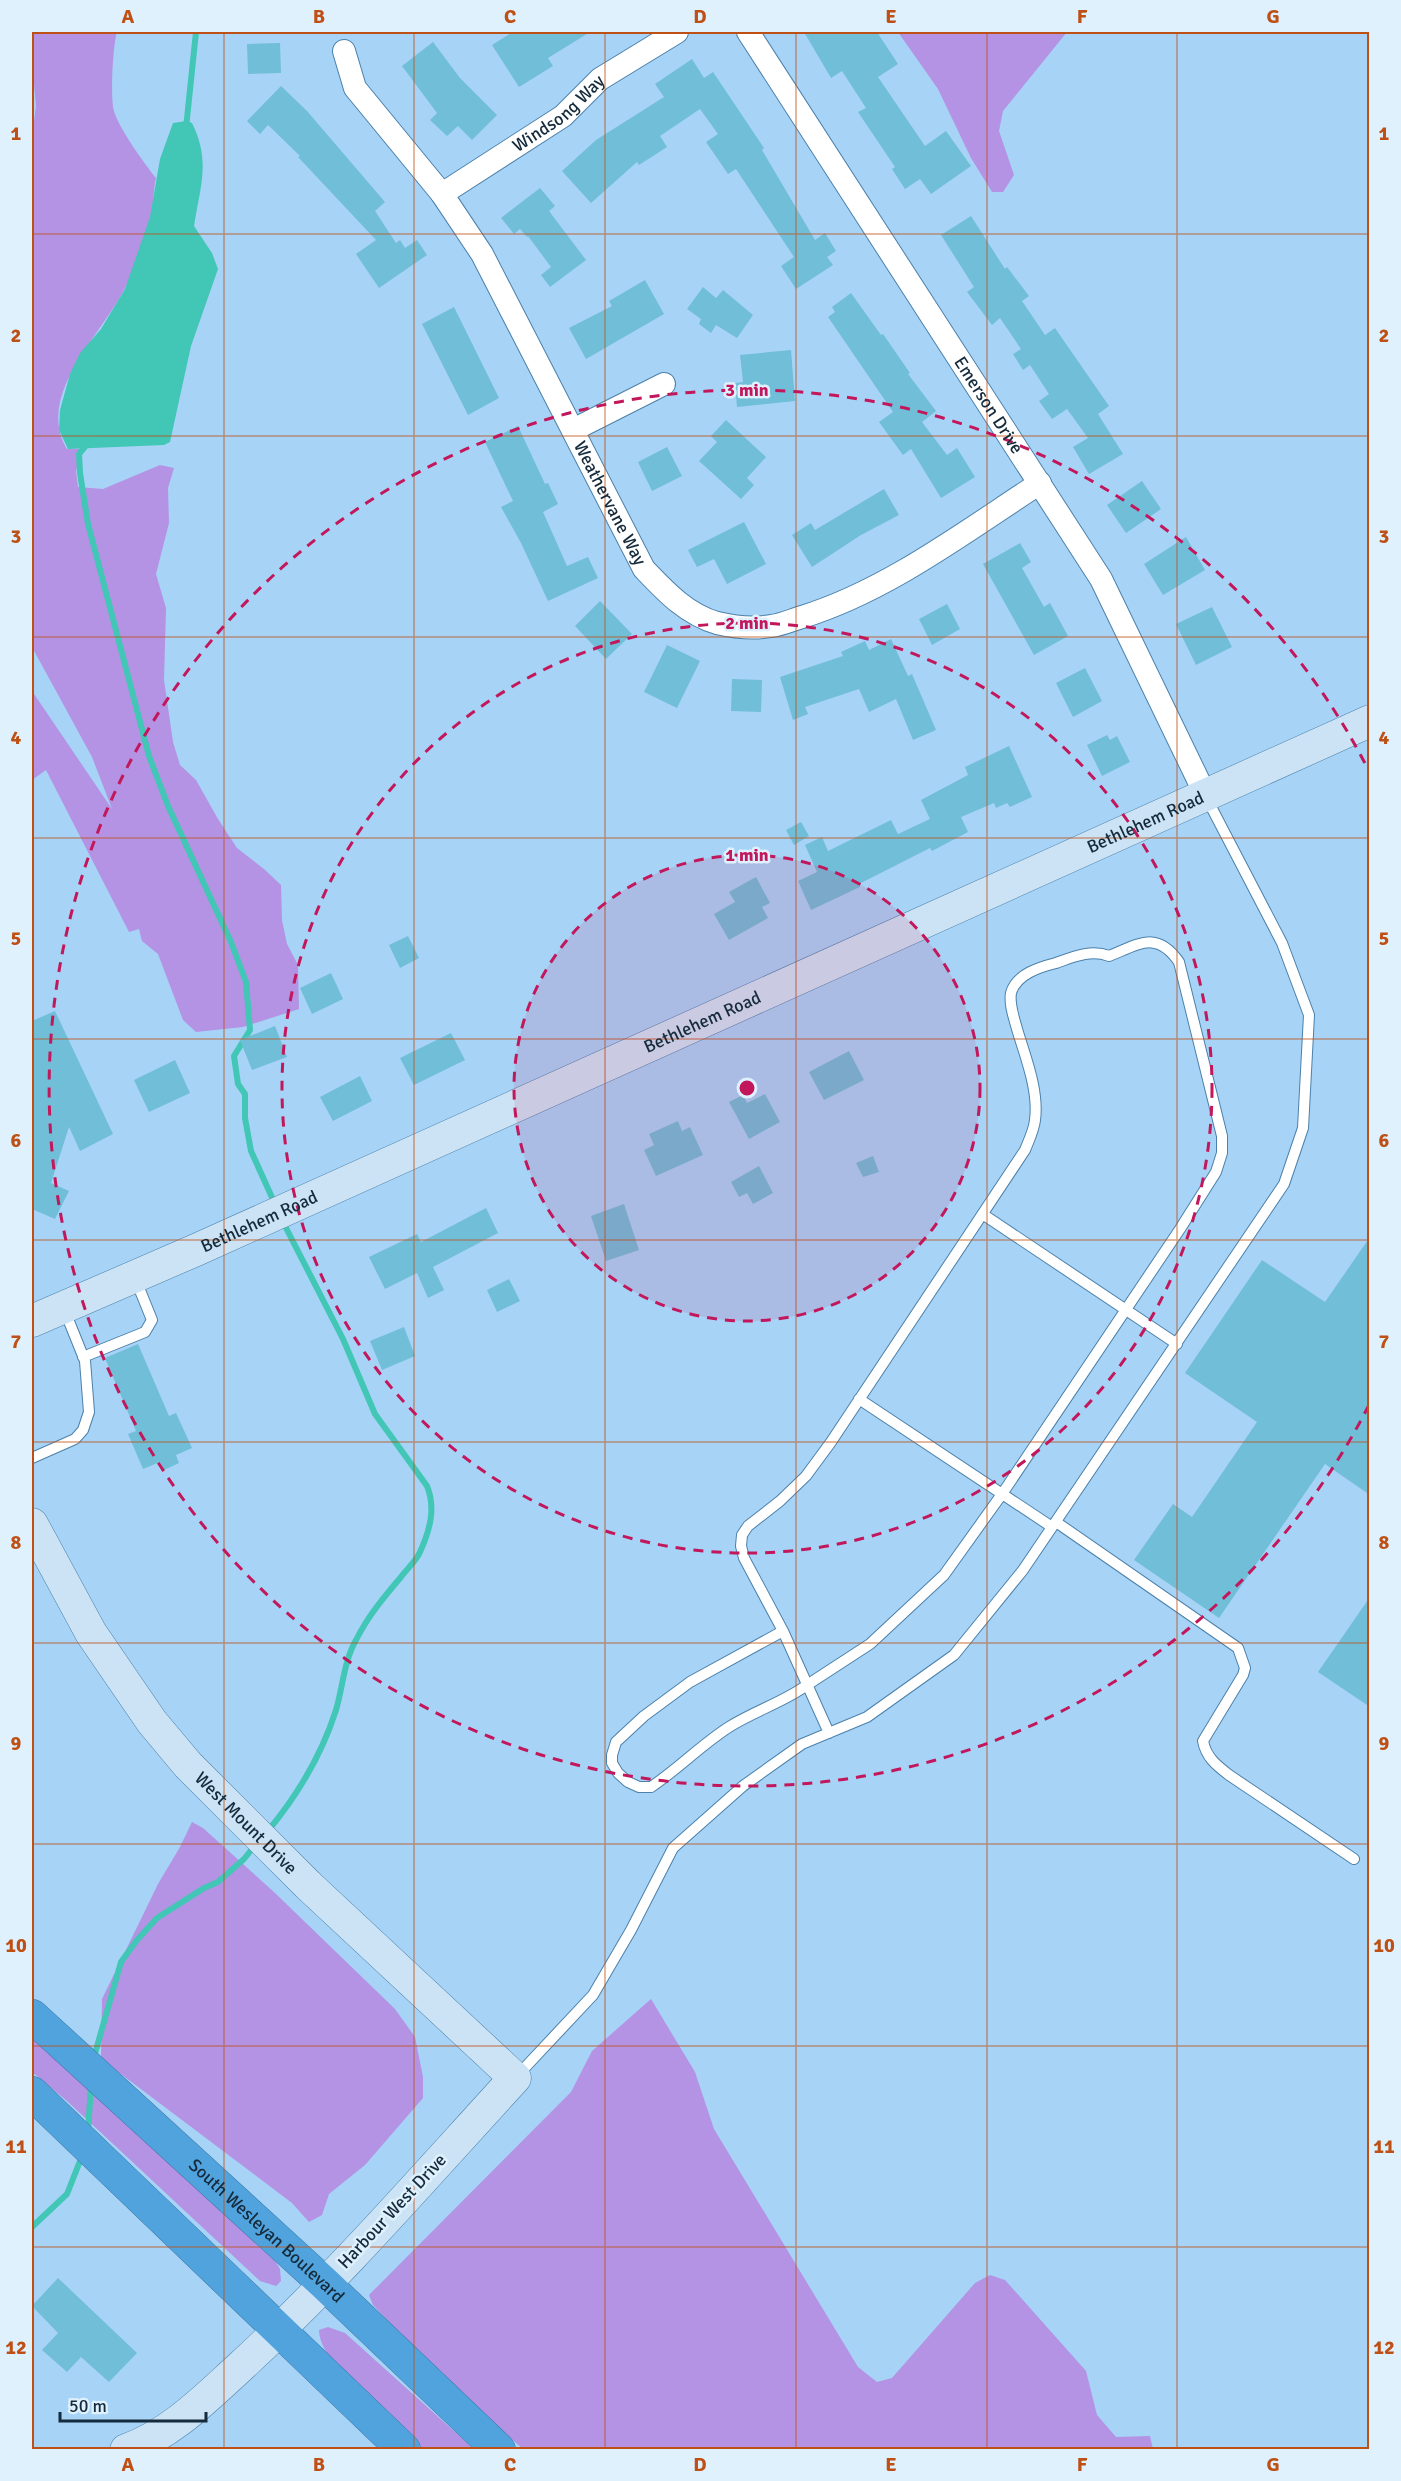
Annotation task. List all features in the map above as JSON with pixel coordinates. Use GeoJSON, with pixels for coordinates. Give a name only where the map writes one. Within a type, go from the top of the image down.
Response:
{"type":"FeatureCollection","features":[{"type":"Feature","properties":{"kind":"highway","name":"South Wesleyan Boulevard"},"geometry":{"type":"LineString","coordinates":[[32,2016],[325,2284],[499,2450]]}},
{"type":"Feature","properties":{"kind":"highway"},"geometry":{"type":"LineString","coordinates":[[32,2093],[404,2450]]}},
{"type":"Feature","properties":{"kind":"main road","name":"Bethlehem Road"},"geometry":{"type":"LineString","coordinates":[[32,1321],[1370,721]]}},
{"type":"Feature","properties":{"kind":"main road","name":"West Mount Drive"},"geometry":{"type":"LineString","coordinates":[[32,1524],[91,1633],[152,1722],[188,1765],[232,1812],[308,1885],[515,2078]]}},
{"type":"Feature","properties":{"kind":"main road","name":"Harbour West Drive"},"geometry":{"type":"LineString","coordinates":[[126,2450],[143,2444],[174,2425],[279,2331],[515,2078]]}},
{"type":"Feature","properties":{"kind":"street","name":"Windsong Way"},"geometry":{"type":"LineString","coordinates":[[442,194],[563,117],[600,79],[677,32]]}},
{"type":"Feature","properties":{"kind":"street","name":"Emerson Drive"},"geometry":{"type":"LineString","coordinates":[[748,32],[1101,579],[1205,794]]}},
{"type":"Feature","properties":{"kind":"street","name":"Weathervane Way"},"geometry":{"type":"LineString","coordinates":[[344,51],[355,88],[442,194],[482,254],[644,569],[670,597],[692,612],[715,622],[743,627],[772,626],[829,609],[894,575],[1040,483]]}},
{"type":"Feature","properties":{"kind":"street"},"geometry":{"type":"LineString","coordinates":[[573,430],[664,384]]}},
{"type":"Feature","properties":{"kind":"lane"},"geometry":{"type":"LineString","coordinates":[[515,2078],[593,1995],[632,1930],[673,1848],[743,1786],[801,1744],[867,1717],[954,1654],[1023,1570],[1284,1184],[1303,1128],[1309,1015],[1282,943],[1205,794]]}},
{"type":"Feature","properties":{"kind":"lane"},"geometry":{"type":"LineString","coordinates":[[783,1631],[690,1682],[644,1716],[616,1742],[612,1763],[628,1782],[639,1787],[651,1787],[728,1728],[807,1685],[870,1644],[944,1575],[1002,1494],[1216,1172],[1222,1153],[1220,1125],[1179,962],[1169,948],[1157,942],[1144,943],[1109,956],[1098,952],[1079,955],[1028,973],[1016,983],[1011,993],[1012,1010],[1028,1066],[1036,1118],[1025,1150],[984,1215],[806,1476],[780,1501],[748,1526],[742,1535],[744,1558],[783,1631],[807,1685],[829,1733]]}},
{"type":"Feature","properties":{"kind":"lane"},"geometry":{"type":"LineString","coordinates":[[984,1215],[1177,1344]]}},
{"type":"Feature","properties":{"kind":"lane"},"geometry":{"type":"LineString","coordinates":[[83,1357],[145,1332],[150,1327],[152,1320],[134,1276]]}},
{"type":"Feature","properties":{"kind":"lane"},"geometry":{"type":"LineString","coordinates":[[32,1458],[75,1439],[83,1430],[88,1412],[83,1357],[64,1307]]}},
{"type":"Feature","properties":{"kind":"lane"},"geometry":{"type":"LineString","coordinates":[[859,1399],[1238,1648],[1245,1668],[1244,1675],[1203,1741],[1204,1750],[1212,1761],[1229,1775],[1354,1859]]}},
{"type":"Feature","properties":{"kind":"shaded area"},"geometry":{"type":"Polygon","coordinates":[[[32,32],[117,32],[112,71],[114,111],[126,135],[156,178],[151,215],[136,262],[115,306],[88,344],[65,386],[59,407],[59,428],[67,449],[82,449],[76,471],[78,487],[103,489],[160,465],[174,468],[168,488],[169,523],[156,574],[166,608],[164,680],[173,742],[180,765],[196,780],[237,848],[281,885],[282,920],[287,944],[298,965],[299,1009],[243,1027],[196,1032],[183,1020],[158,954],[142,941],[139,929],[129,932],[46,770],[32,780],[32,691],[112,809],[92,757],[32,647],[32,137],[36,106],[32,32]]]}},
{"type":"Feature","properties":{"kind":"shaded area"},"geometry":{"type":"Polygon","coordinates":[[[898,32],[1067,32],[1003,111],[999,131],[1014,175],[1003,192],[992,192],[971,158],[938,89],[898,32]]]}},
{"type":"Feature","properties":{"kind":"shaded area"},"geometry":{"type":"Polygon","coordinates":[[[187,121],[192,123],[198,137],[203,162],[194,226],[212,253],[218,269],[191,346],[170,442],[164,445],[68,449],[59,430],[60,410],[70,374],[80,353],[101,329],[125,289],[150,217],[160,159],[173,123],[187,121]]]}},
{"type":"Feature","properties":{"kind":"shaded area"},"geometry":{"type":"Polygon","coordinates":[[[192,1822],[203,1828],[275,1893],[395,2009],[415,2037],[423,2077],[423,2098],[365,2165],[329,2194],[322,2215],[309,2222],[292,2203],[101,2059],[102,1999],[158,1884],[192,1822]]]}},
{"type":"Feature","properties":{"kind":"shaded area"},"geometry":{"type":"Polygon","coordinates":[[[651,1999],[695,2072],[714,2129],[858,2367],[877,2382],[892,2378],[975,2283],[990,2275],[1005,2280],[1086,2371],[1097,2415],[1116,2437],[1150,2436],[1153,2449],[523,2449],[449,2385],[373,2305],[369,2295],[571,2092],[592,2051],[651,1999]]]}},
{"type":"Feature","properties":{"kind":"shaded area"},"geometry":{"type":"Polygon","coordinates":[[[32,2032],[269,2251],[280,2269],[281,2281],[276,2286],[260,2281],[67,2101],[32,2072],[32,2032]]]}},
{"type":"Feature","properties":{"kind":"shaded area"},"geometry":{"type":"Polygon","coordinates":[[[328,2327],[345,2333],[474,2449],[422,2449],[377,2411],[345,2378],[323,2345],[319,2330],[328,2327]]]}},
{"type":"Feature","properties":{"kind":"building"},"geometry":{"type":"Polygon","coordinates":[[[513,32],[590,32],[548,58],[553,66],[519,87],[492,45],[513,32]]]}},
{"type":"Feature","properties":{"kind":"building"},"geometry":{"type":"Polygon","coordinates":[[[804,32],[877,32],[898,64],[878,77],[925,146],[946,131],[971,166],[931,194],[920,179],[905,189],[892,169],[895,167],[858,112],[866,108],[842,71],[831,78],[804,32]]]}},
{"type":"Feature","properties":{"kind":"building"},"geometry":{"type":"Polygon","coordinates":[[[433,42],[460,78],[497,115],[472,140],[458,126],[447,136],[430,120],[437,113],[402,66],[433,42]]]}},
{"type":"Feature","properties":{"kind":"building"},"geometry":{"type":"Polygon","coordinates":[[[280,43],[281,73],[248,74],[247,44],[280,43]]]}},
{"type":"Feature","properties":{"kind":"building"},"geometry":{"type":"Polygon","coordinates":[[[692,59],[704,78],[713,72],[764,148],[762,150],[815,240],[825,233],[836,251],[827,257],[833,265],[796,289],[781,266],[794,257],[736,169],[728,174],[706,142],[718,134],[700,109],[660,136],[667,147],[639,165],[637,162],[591,203],[562,171],[596,140],[664,97],[655,84],[692,59]]]}},
{"type":"Feature","properties":{"kind":"building"},"geometry":{"type":"Polygon","coordinates":[[[281,86],[307,111],[385,202],[375,211],[396,243],[400,240],[405,248],[417,240],[427,255],[379,288],[356,254],[376,240],[298,157],[300,156],[268,125],[260,134],[247,121],[281,86]]]}},
{"type":"Feature","properties":{"kind":"building"},"geometry":{"type":"Polygon","coordinates":[[[540,188],[555,206],[549,211],[586,260],[550,287],[541,275],[551,267],[528,236],[520,229],[514,234],[501,218],[540,188]]]}},
{"type":"Feature","properties":{"kind":"building"},"geometry":{"type":"Polygon","coordinates":[[[971,216],[1005,269],[1007,267],[1029,296],[1022,301],[1045,335],[1055,328],[1109,406],[1098,414],[1123,454],[1089,474],[1073,447],[1088,438],[1067,409],[1052,419],[1039,401],[1049,394],[1030,365],[1023,370],[1013,354],[1021,349],[1000,318],[992,325],[967,292],[974,287],[941,235],[971,216]]]}},
{"type":"Feature","properties":{"kind":"building"},"geometry":{"type":"Polygon","coordinates":[[[645,280],[664,314],[586,359],[569,328],[612,306],[609,301],[645,280]]]}},
{"type":"Feature","properties":{"kind":"building"},"geometry":{"type":"Polygon","coordinates":[[[703,287],[716,298],[723,290],[753,315],[737,338],[716,325],[711,333],[699,324],[701,319],[687,309],[703,287]]]}},
{"type":"Feature","properties":{"kind":"building"},"geometry":{"type":"Polygon","coordinates":[[[851,293],[881,335],[883,334],[910,373],[908,374],[936,411],[922,422],[947,455],[957,448],[975,477],[941,498],[911,449],[903,455],[879,422],[893,412],[828,317],[835,312],[832,307],[851,293]]]}},
{"type":"Feature","properties":{"kind":"building"},"geometry":{"type":"Polygon","coordinates":[[[454,307],[499,398],[468,415],[422,324],[454,307]]]}},
{"type":"Feature","properties":{"kind":"building"},"geometry":{"type":"Polygon","coordinates":[[[791,350],[795,401],[737,407],[735,383],[743,382],[740,355],[791,350]]]}},
{"type":"Feature","properties":{"kind":"building"},"geometry":{"type":"Polygon","coordinates":[[[726,420],[766,457],[747,478],[754,485],[741,499],[699,461],[717,442],[711,436],[726,420]]]}},
{"type":"Feature","properties":{"kind":"building"},"geometry":{"type":"Polygon","coordinates":[[[518,426],[545,484],[548,483],[558,504],[543,512],[567,566],[588,557],[598,578],[548,601],[501,507],[513,501],[485,442],[518,426]]]}},
{"type":"Feature","properties":{"kind":"building"},"geometry":{"type":"Polygon","coordinates":[[[667,447],[682,476],[652,491],[638,462],[667,447]]]}},
{"type":"Feature","properties":{"kind":"building"},"geometry":{"type":"Polygon","coordinates":[[[1142,481],[1161,509],[1126,533],[1107,505],[1142,481]]]}},
{"type":"Feature","properties":{"kind":"building"},"geometry":{"type":"Polygon","coordinates":[[[884,489],[899,515],[861,535],[812,567],[792,535],[811,523],[815,530],[884,489]]]}},
{"type":"Feature","properties":{"kind":"building"},"geometry":{"type":"Polygon","coordinates":[[[744,522],[766,564],[727,584],[714,559],[697,567],[688,550],[744,522]]]}},
{"type":"Feature","properties":{"kind":"building"},"geometry":{"type":"Polygon","coordinates":[[[1186,537],[1205,570],[1163,595],[1144,564],[1186,537]]]}},
{"type":"Feature","properties":{"kind":"building"},"geometry":{"type":"Polygon","coordinates":[[[1020,543],[1031,562],[1022,568],[1044,607],[1050,603],[1068,636],[1034,655],[983,564],[1020,543]]]}},
{"type":"Feature","properties":{"kind":"building"},"geometry":{"type":"Polygon","coordinates":[[[600,601],[632,634],[606,659],[575,626],[600,601]]]}},
{"type":"Feature","properties":{"kind":"building"},"geometry":{"type":"Polygon","coordinates":[[[947,604],[960,629],[932,645],[919,619],[947,604]]]}},
{"type":"Feature","properties":{"kind":"building"},"geometry":{"type":"Polygon","coordinates":[[[1212,607],[1232,647],[1196,665],[1176,624],[1212,607]]]}},
{"type":"Feature","properties":{"kind":"building"},"geometry":{"type":"Polygon","coordinates":[[[891,639],[908,676],[912,674],[936,730],[913,740],[896,699],[869,712],[859,689],[805,707],[808,714],[793,720],[780,677],[843,656],[841,652],[865,641],[869,650],[891,639]]]}},
{"type":"Feature","properties":{"kind":"building"},"geometry":{"type":"Polygon","coordinates":[[[667,645],[700,661],[677,708],[644,692],[667,645]]]}},
{"type":"Feature","properties":{"kind":"building"},"geometry":{"type":"Polygon","coordinates":[[[1085,668],[1102,701],[1073,717],[1056,683],[1085,668]]]}},
{"type":"Feature","properties":{"kind":"building"},"geometry":{"type":"Polygon","coordinates":[[[732,679],[762,680],[761,712],[731,711],[732,679]]]}},
{"type":"Feature","properties":{"kind":"building"},"geometry":{"type":"Polygon","coordinates":[[[1107,735],[1110,740],[1117,736],[1130,762],[1102,776],[1087,745],[1107,735]]]}},
{"type":"Feature","properties":{"kind":"building"},"geometry":{"type":"Polygon","coordinates":[[[1009,746],[1032,797],[1010,807],[1007,803],[996,808],[994,803],[961,817],[968,832],[932,851],[930,848],[859,884],[860,887],[811,910],[798,881],[817,872],[805,845],[822,837],[828,851],[891,820],[898,834],[930,819],[921,800],[968,775],[965,767],[1009,746]]]}},
{"type":"Feature","properties":{"kind":"building"},"geometry":{"type":"Polygon","coordinates":[[[801,822],[809,836],[794,845],[786,830],[801,822]]]}},
{"type":"Feature","properties":{"kind":"building"},"geometry":{"type":"Polygon","coordinates":[[[756,877],[770,903],[762,907],[768,918],[729,940],[714,914],[735,902],[729,892],[756,877]]]}},
{"type":"Feature","properties":{"kind":"building"},"geometry":{"type":"Polygon","coordinates":[[[408,936],[419,958],[400,968],[389,945],[408,936]]]}},
{"type":"Feature","properties":{"kind":"building"},"geometry":{"type":"Polygon","coordinates":[[[331,973],[343,999],[312,1014],[300,988],[331,973]]]}},
{"type":"Feature","properties":{"kind":"building"},"geometry":{"type":"Polygon","coordinates":[[[55,1011],[113,1134],[80,1151],[69,1127],[51,1183],[69,1191],[55,1219],[32,1209],[32,1021],[55,1011]]]}},
{"type":"Feature","properties":{"kind":"building"},"geometry":{"type":"Polygon","coordinates":[[[275,1026],[287,1057],[252,1070],[240,1040],[275,1026]]]}},
{"type":"Feature","properties":{"kind":"building"},"geometry":{"type":"Polygon","coordinates":[[[451,1033],[465,1060],[414,1085],[400,1058],[451,1033]]]}},
{"type":"Feature","properties":{"kind":"building"},"geometry":{"type":"Polygon","coordinates":[[[849,1051],[864,1080],[824,1100],[809,1072],[849,1051]]]}},
{"type":"Feature","properties":{"kind":"building"},"geometry":{"type":"Polygon","coordinates":[[[175,1060],[190,1093],[149,1112],[134,1080],[175,1060]]]}},
{"type":"Feature","properties":{"kind":"building"},"geometry":{"type":"Polygon","coordinates":[[[360,1076],[372,1101],[333,1121],[320,1097],[360,1076]]]}},
{"type":"Feature","properties":{"kind":"building"},"geometry":{"type":"Polygon","coordinates":[[[765,1094],[780,1122],[749,1139],[729,1102],[743,1095],[747,1103],[765,1094]]]}},
{"type":"Feature","properties":{"kind":"building"},"geometry":{"type":"Polygon","coordinates":[[[678,1121],[682,1131],[690,1127],[703,1155],[656,1176],[644,1150],[654,1145],[649,1134],[678,1121]]]}},
{"type":"Feature","properties":{"kind":"building"},"geometry":{"type":"Polygon","coordinates":[[[873,1156],[879,1172],[863,1177],[856,1163],[873,1156]]]}},
{"type":"Feature","properties":{"kind":"building"},"geometry":{"type":"Polygon","coordinates":[[[759,1166],[773,1193],[753,1204],[747,1193],[739,1197],[731,1182],[759,1166]]]}},
{"type":"Feature","properties":{"kind":"building"},"geometry":{"type":"Polygon","coordinates":[[[624,1204],[639,1250],[606,1261],[591,1216],[624,1204]]]}},
{"type":"Feature","properties":{"kind":"building"},"geometry":{"type":"Polygon","coordinates":[[[486,1208],[498,1233],[433,1267],[444,1290],[428,1298],[417,1273],[385,1289],[369,1257],[417,1234],[421,1242],[486,1208]]]}},
{"type":"Feature","properties":{"kind":"building"},"geometry":{"type":"Polygon","coordinates":[[[1370,1237],[1370,1495],[1325,1464],[1219,1618],[1134,1560],[1173,1504],[1192,1517],[1257,1422],[1185,1373],[1262,1260],[1325,1302],[1370,1237]]]}},
{"type":"Feature","properties":{"kind":"building"},"geometry":{"type":"Polygon","coordinates":[[[509,1279],[520,1301],[497,1312],[487,1290],[509,1279]]]}},
{"type":"Feature","properties":{"kind":"building"},"geometry":{"type":"Polygon","coordinates":[[[404,1327],[415,1356],[382,1370],[370,1341],[404,1327]]]}},
{"type":"Feature","properties":{"kind":"building"},"geometry":{"type":"Polygon","coordinates":[[[138,1344],[169,1416],[176,1413],[192,1448],[176,1455],[179,1463],[164,1470],[160,1462],[143,1469],[128,1434],[136,1431],[105,1358],[138,1344]]]}},
{"type":"Feature","properties":{"kind":"building"},"geometry":{"type":"Polygon","coordinates":[[[1370,1597],[1370,1707],[1318,1672],[1370,1597]]]}},
{"type":"Feature","properties":{"kind":"building"},"geometry":{"type":"Polygon","coordinates":[[[58,2278],[137,2353],[109,2382],[81,2357],[67,2372],[42,2350],[58,2333],[32,2306],[58,2278]]]}},
{"type":"Feature","properties":{"kind":"waterway"},"geometry":{"type":"LineString","coordinates":[[186,128],[196,32]]}},
{"type":"Feature","properties":{"kind":"waterway"},"geometry":{"type":"LineString","coordinates":[[88,443],[79,454],[88,524],[149,756],[168,806],[231,942],[246,982],[250,1030],[234,1056],[238,1084],[245,1094],[245,1118],[251,1151],[275,1204]]}},
{"type":"Feature","properties":{"kind":"waterway"},"geometry":{"type":"LineString","coordinates":[[267,1832],[298,1789],[324,1743],[336,1710],[352,1648],[382,1599],[414,1562],[427,1536],[431,1519],[431,1502],[427,1486],[375,1414],[343,1339],[283,1222]]}},
{"type":"Feature","properties":{"kind":"waterway"},"geometry":{"type":"LineString","coordinates":[[94,2057],[121,1962],[137,1940],[157,1918],[204,1888],[218,1882],[244,1859],[256,1844]]}},
{"type":"Feature","properties":{"kind":"waterway"},"geometry":{"type":"LineString","coordinates":[[88,2132],[91,2085]]}},
{"type":"Feature","properties":{"kind":"waterway"},"geometry":{"type":"LineString","coordinates":[[32,2227],[67,2194],[82,2156]]}}]}
